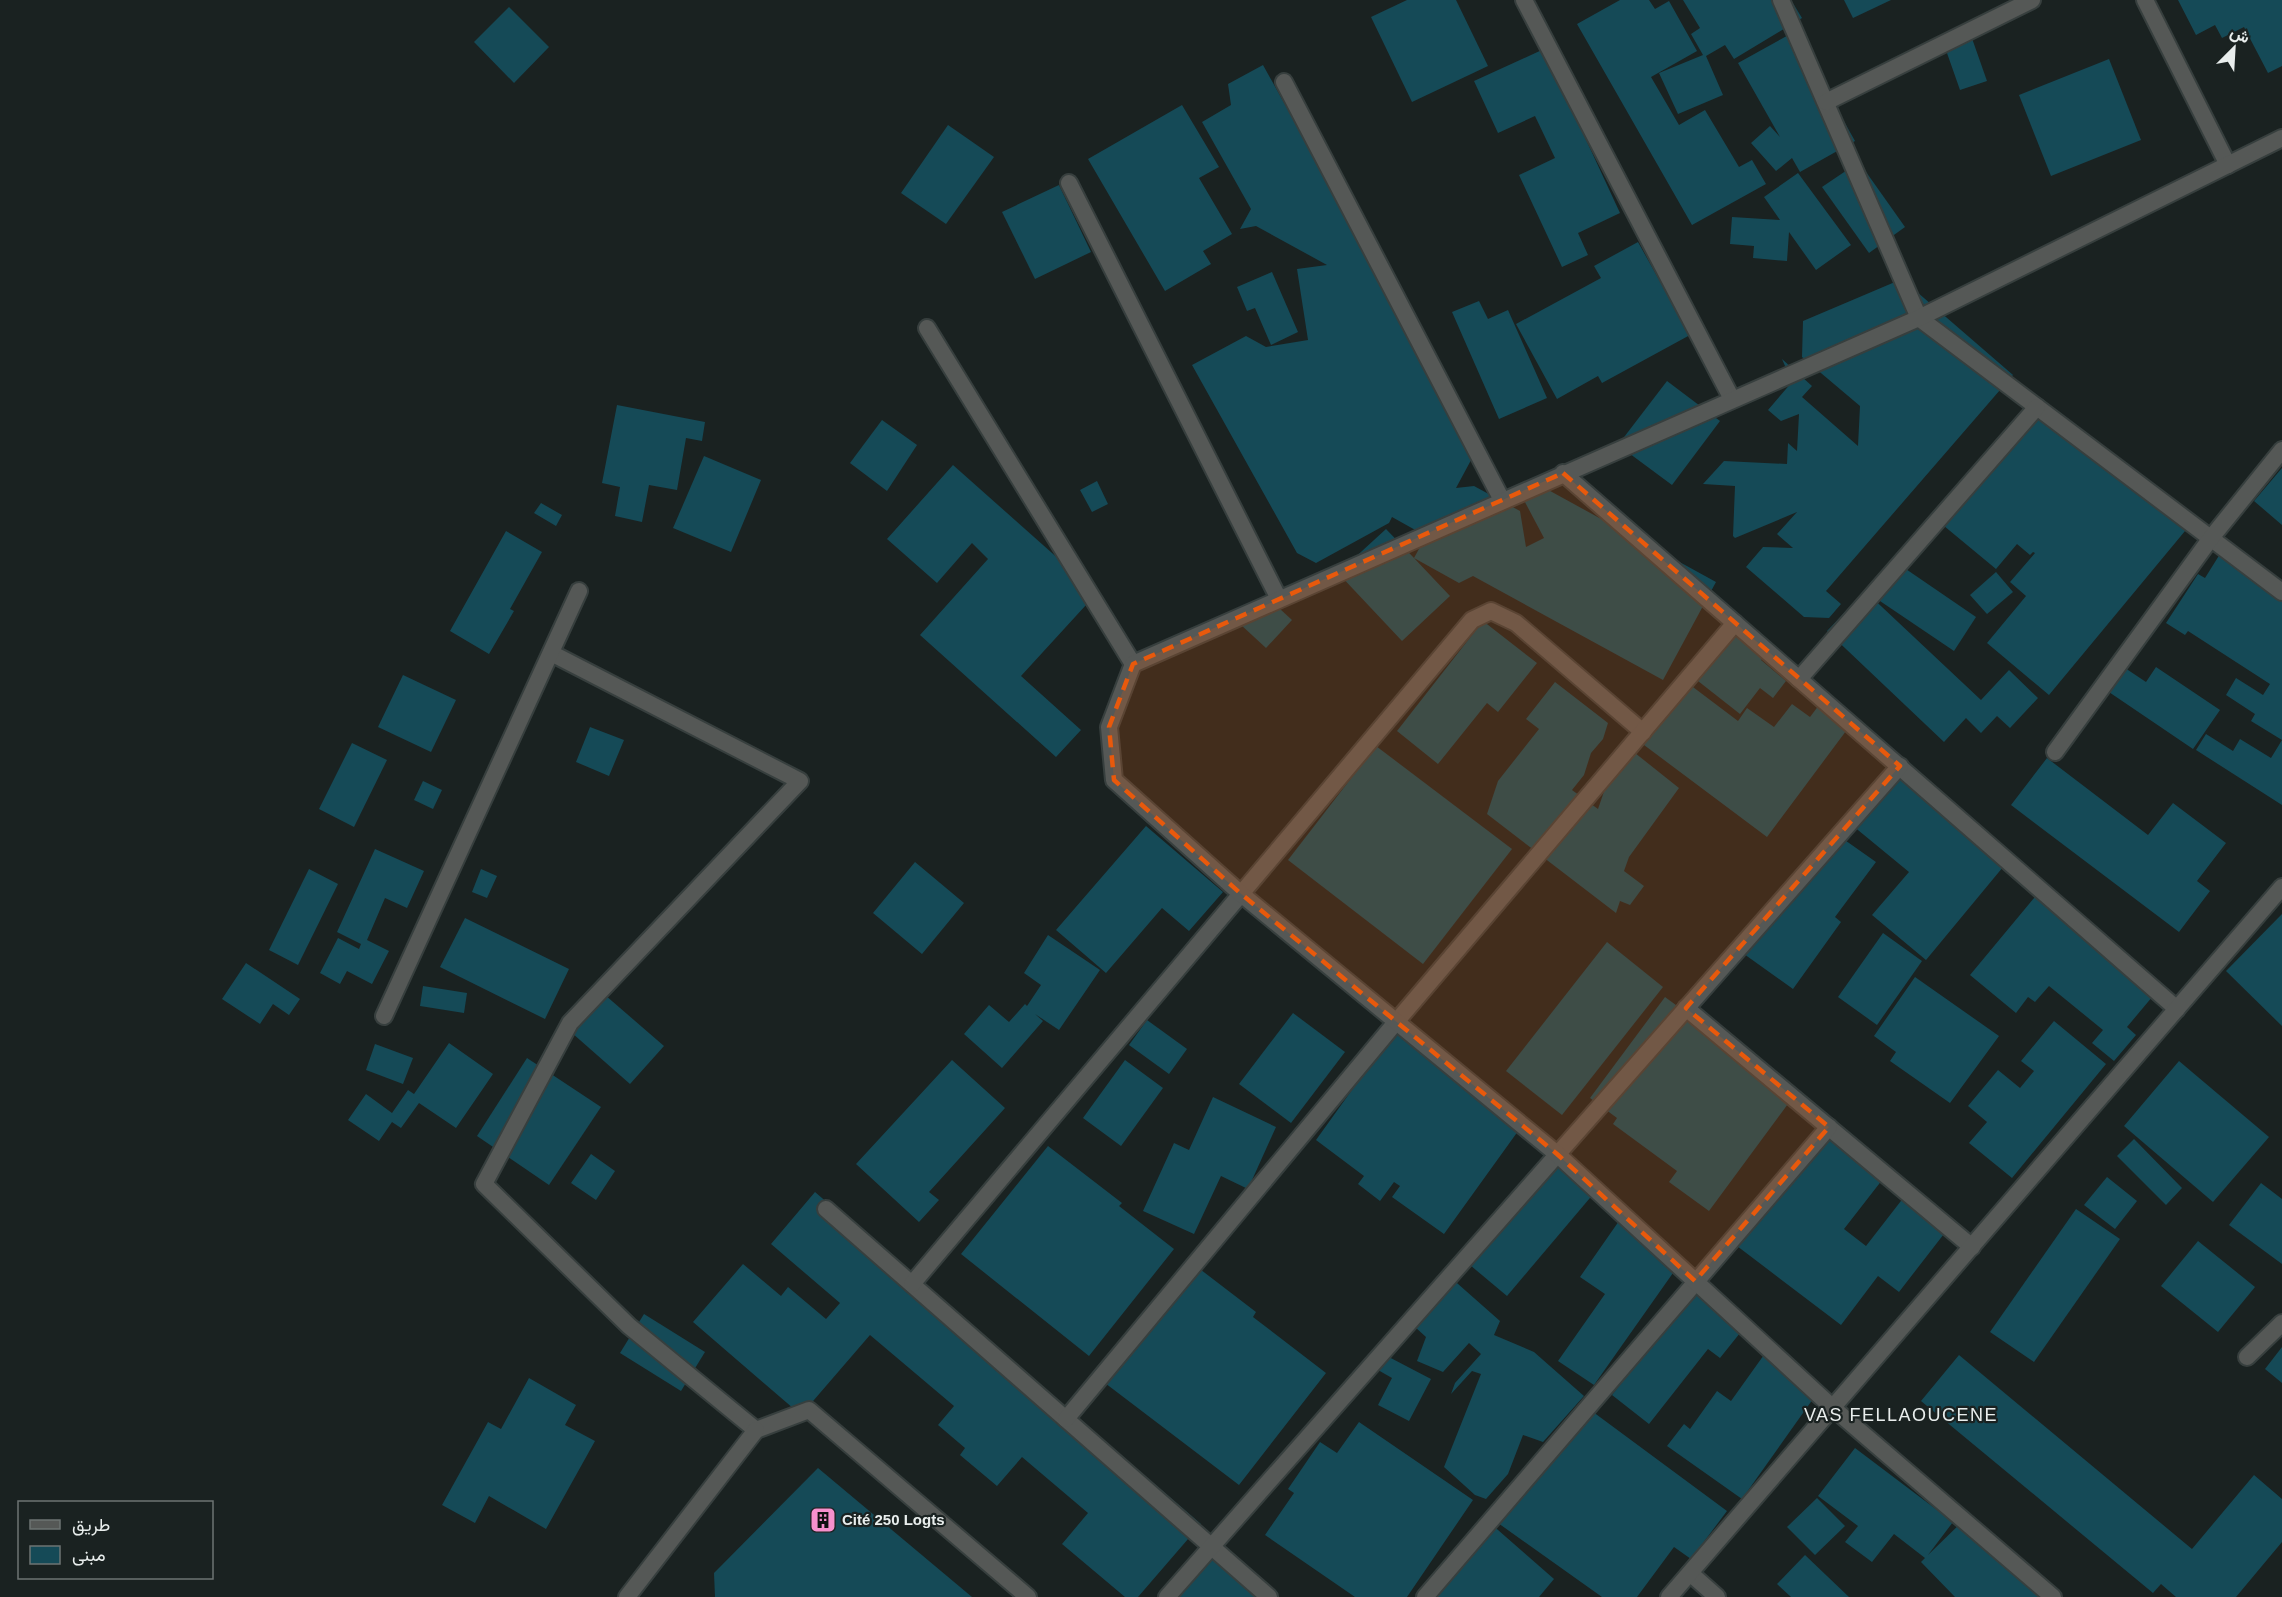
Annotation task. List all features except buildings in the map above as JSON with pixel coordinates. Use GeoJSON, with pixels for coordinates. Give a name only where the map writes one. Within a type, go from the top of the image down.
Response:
{"type":"FeatureCollection","features":[{"type":"Feature","properties":{"kind":"street"},"geometry":{"type":"LineString","coordinates":[[1524,0],[1732,399]]}},
{"type":"Feature","properties":{"kind":"street"},"geometry":{"type":"LineString","coordinates":[[1781,0],[1920,318],[2282,592]]}},
{"type":"Feature","properties":{"kind":"street"},"geometry":{"type":"LineString","coordinates":[[1826,102],[2032,0]]}},
{"type":"Feature","properties":{"kind":"street"},"geometry":{"type":"LineString","coordinates":[[2145,0],[2228,165]]}},
{"type":"Feature","properties":{"kind":"street"},"geometry":{"type":"LineString","coordinates":[[1284,82],[1502,500]]}},
{"type":"Feature","properties":{"kind":"street"},"geometry":{"type":"LineString","coordinates":[[2053,1597],[1833,1408],[1557,1154],[1239,893],[1113,780],[1109,727],[1133,664],[1920,318],[2282,138]]}},
{"type":"Feature","properties":{"kind":"street"},"geometry":{"type":"LineString","coordinates":[[1069,183],[1279,599]]}},
{"type":"Feature","properties":{"kind":"street"},"geometry":{"type":"LineString","coordinates":[[927,328],[1133,664]]}},
{"type":"Feature","properties":{"kind":"street"},"geometry":{"type":"LineString","coordinates":[[1799,679],[2037,406]]}},
{"type":"Feature","properties":{"kind":"street"},"geometry":{"type":"LineString","coordinates":[[2055,752],[2211,538],[2282,450]]}},
{"type":"Feature","properties":{"kind":"street"},"geometry":{"type":"LineString","coordinates":[[1563,473],[2177,1009]]}},
{"type":"Feature","properties":{"kind":"street"},"geometry":{"type":"LineString","coordinates":[[384,1016],[579,591]]}},
{"type":"Feature","properties":{"kind":"street"},"geometry":{"type":"LineString","coordinates":[[912,1284],[1239,893],[1472,620],[1491,611],[1516,623],[1643,732]]}},
{"type":"Feature","properties":{"kind":"street"},"geometry":{"type":"LineString","coordinates":[[1066,1419],[1396,1022],[1735,623]]}},
{"type":"Feature","properties":{"kind":"street"},"geometry":{"type":"LineString","coordinates":[[551,653],[800,781],[570,1023],[484,1184],[629,1326],[756,1430]]}},
{"type":"Feature","properties":{"kind":"street"},"geometry":{"type":"LineString","coordinates":[[1167,1597],[1900,766]]}},
{"type":"Feature","properties":{"kind":"street"},"geometry":{"type":"LineString","coordinates":[[1669,1597],[2177,1009],[2276,907],[2282,887]]}},
{"type":"Feature","properties":{"kind":"street"},"geometry":{"type":"LineString","coordinates":[[1686,1008],[1972,1247]]}},
{"type":"Feature","properties":{"kind":"street"},"geometry":{"type":"LineString","coordinates":[[1425,1597],[1829,1127]]}},
{"type":"Feature","properties":{"kind":"street"},"geometry":{"type":"LineString","coordinates":[[826,1209],[1269,1597]]}},
{"type":"Feature","properties":{"kind":"street"},"geometry":{"type":"LineString","coordinates":[[2247,1357],[2282,1323]]}},
{"type":"Feature","properties":{"kind":"street"},"geometry":{"type":"LineString","coordinates":[[627,1597],[756,1430],[809,1410],[1028,1597]]}},
{"type":"Feature","properties":{"kind":"street"},"geometry":{"type":"LineString","coordinates":[[1690,1573],[1717,1597]]}},
{"type":"Feature","properties":{"kind":"highlighted area"},"geometry":{"type":"Polygon","coordinates":[[[1563,473],[1900,766],[1686,1008],[1829,1127],[1695,1281],[1557,1154],[1240,893],[1114,780],[1109,727],[1133,664],[1563,473]]]}},
{"type":"Feature","properties":{"kind":"place","name":"Cité 250 Logts"},"geometry":{"type":"Point","coordinates":[823,1520]}},
{"type":"Feature","properties":{"kind":"district","name":"VAS FELLAOUCENE"},"geometry":{"type":"Point","coordinates":[1901,1415]}}]}
